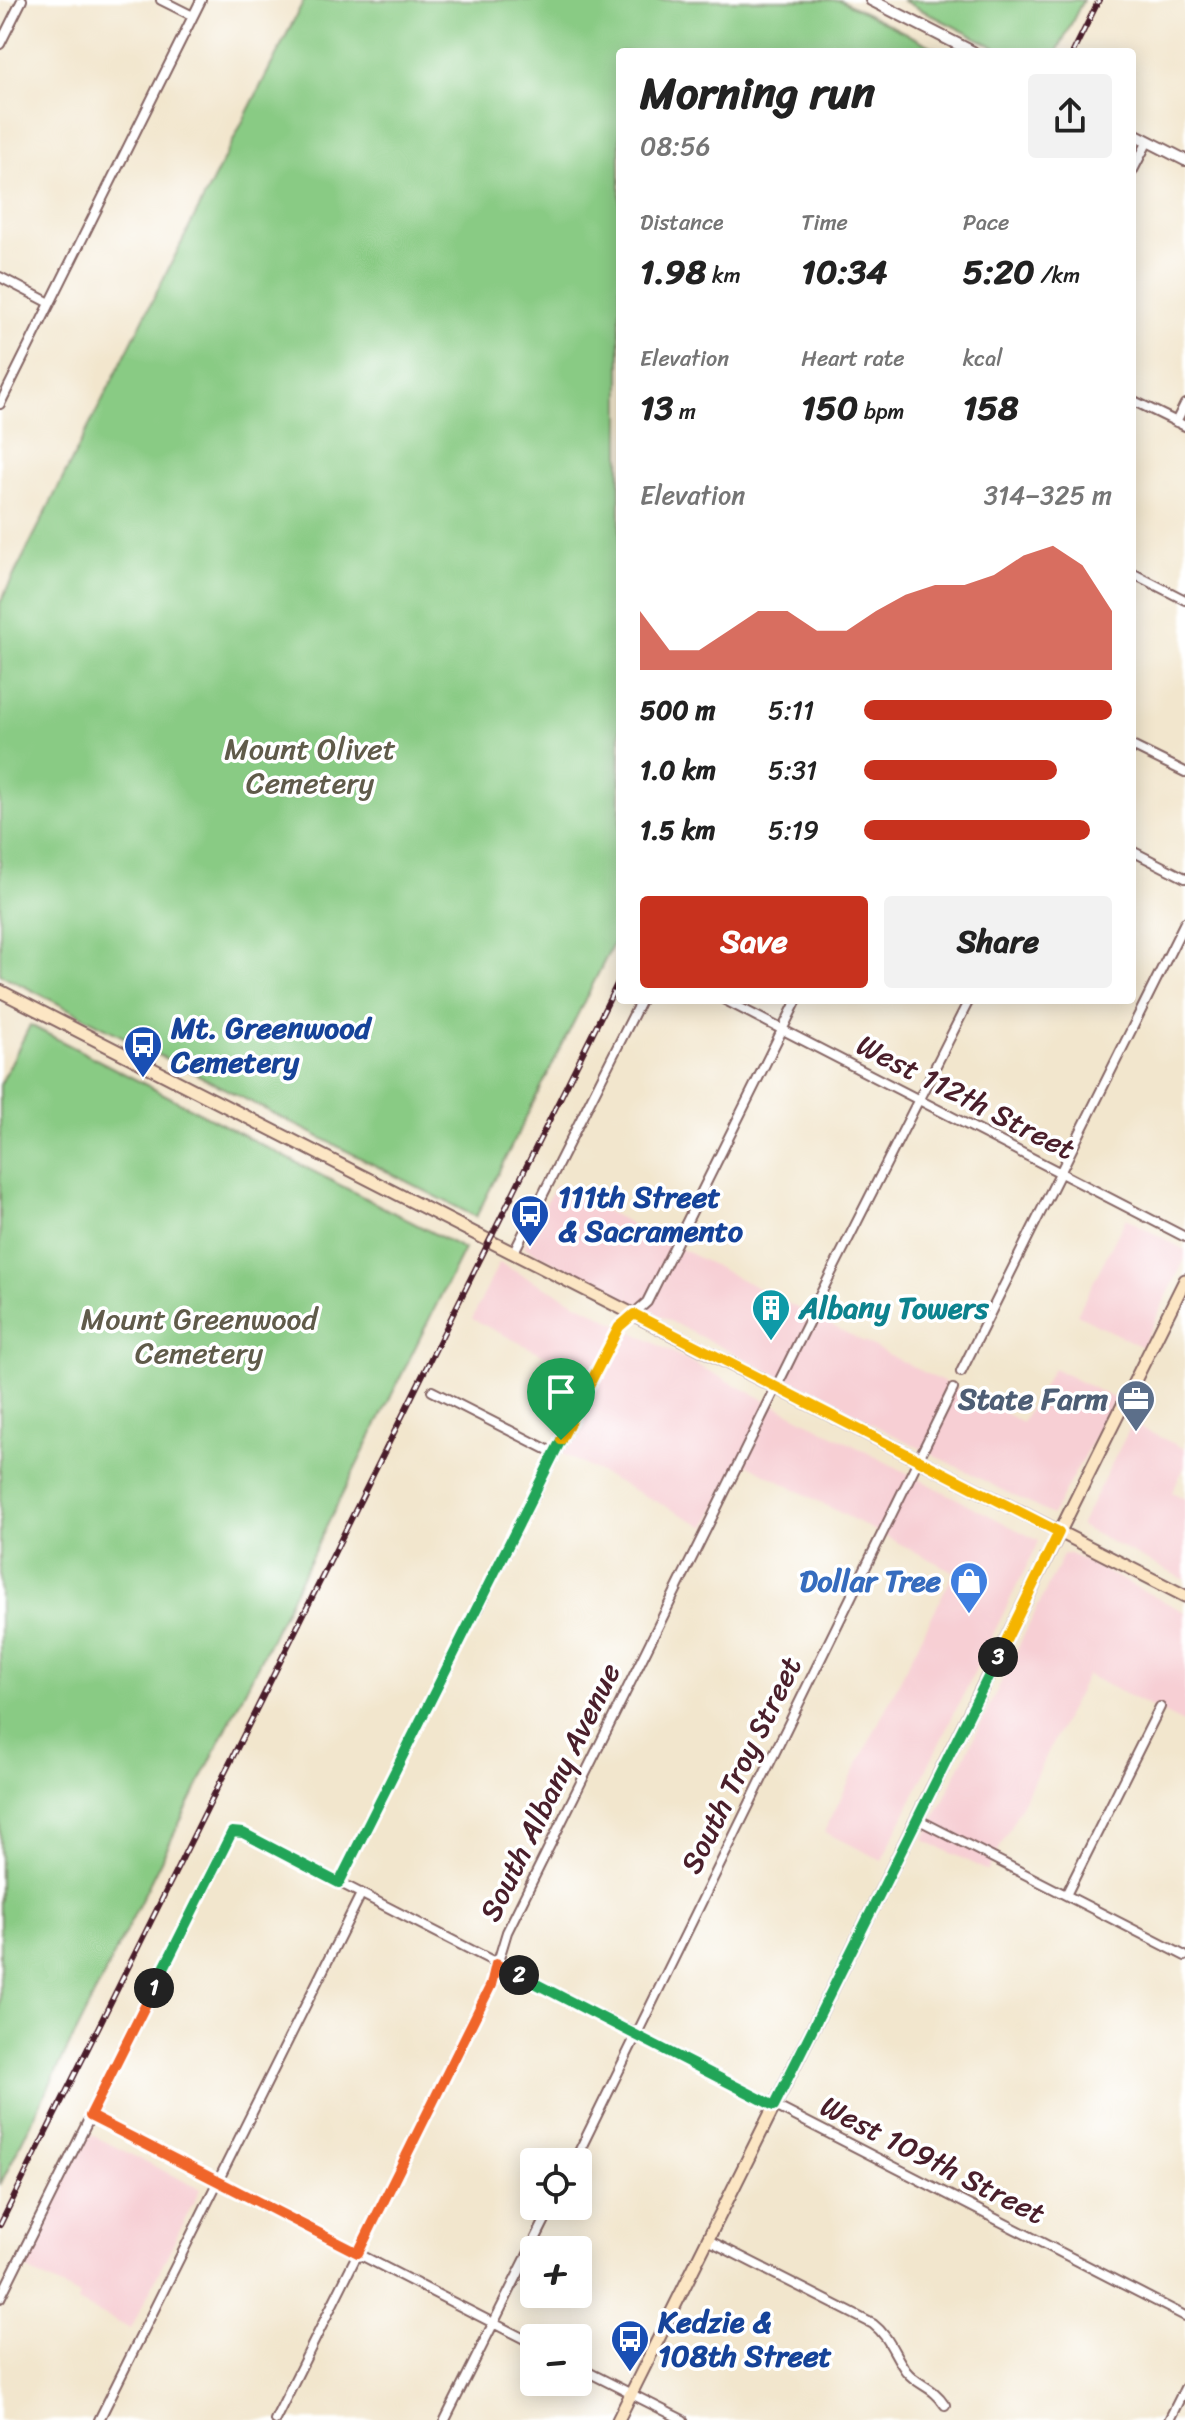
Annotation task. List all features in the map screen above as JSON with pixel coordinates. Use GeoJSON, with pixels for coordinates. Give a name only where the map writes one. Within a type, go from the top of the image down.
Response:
{"type":"FeatureCollection","features":[{"type":"Feature","properties":{"kind":"main road"},"geometry":{"type":"LineString","coordinates":[[0,991],[1185,1596]]}},
{"type":"Feature","properties":{"kind":"main road"},"geometry":{"type":"LineString","coordinates":[[618,2420],[1185,1280]]}},
{"type":"Feature","properties":{"kind":"street"},"geometry":{"type":"LineString","coordinates":[[0,44],[22,0]]}},
{"type":"Feature","properties":{"kind":"street"},"geometry":{"type":"LineString","coordinates":[[161,0],[193,16]]}},
{"type":"Feature","properties":{"kind":"street"},"geometry":{"type":"LineString","coordinates":[[0,404],[201,0]]}},
{"type":"Feature","properties":{"kind":"street"},"geometry":{"type":"LineString","coordinates":[[871,0],[965,48]]}},
{"type":"Feature","properties":{"kind":"street"},"geometry":{"type":"LineString","coordinates":[[1136,135],[1185,160]]}},
{"type":"Feature","properties":{"kind":"street"},"geometry":{"type":"LineString","coordinates":[[1136,164],[1148,141]]}},
{"type":"Feature","properties":{"kind":"street"},"geometry":{"type":"LineString","coordinates":[[0,277],[50,303]]}},
{"type":"Feature","properties":{"kind":"street"},"geometry":{"type":"LineString","coordinates":[[1136,402],[1181,424],[1185,404]]}},
{"type":"Feature","properties":{"kind":"street"},"geometry":{"type":"LineString","coordinates":[[1136,575],[1185,600]]}},
{"type":"Feature","properties":{"kind":"street"},"geometry":{"type":"LineString","coordinates":[[1136,748],[1185,772]]}},
{"type":"Feature","properties":{"kind":"street"},"geometry":{"type":"LineString","coordinates":[[1136,853],[1185,878]]}},
{"type":"Feature","properties":{"kind":"street"},"geometry":{"type":"LineString","coordinates":[[961,1372],[1185,922]]}},
{"type":"Feature","properties":{"kind":"street"},"geometry":{"type":"LineString","coordinates":[[513,1254],[639,1004]]}},
{"type":"Feature","properties":{"kind":"street","name":"West 112th Street"},"geometry":{"type":"LineString","coordinates":[[733,1004],[1185,1237]]}},
{"type":"Feature","properties":{"kind":"street"},"geometry":{"type":"LineString","coordinates":[[339,1883],[619,1327],[647,1302],[795,1004]]}},
{"type":"Feature","properties":{"kind":"street"},"geometry":{"type":"LineString","coordinates":[[816,1303],[967,1004]]}},
{"type":"Feature","properties":{"kind":"street","name":"South Albany Avenue"},"geometry":{"type":"LineString","coordinates":[[275,2420],[491,1985],[507,1932],[811,1317]]}},
{"type":"Feature","properties":{"kind":"street","name":"South Troy Street"},"geometry":{"type":"LineString","coordinates":[[581,2148],[953,1389]]}},
{"type":"Feature","properties":{"kind":"street"},"geometry":{"type":"LineString","coordinates":[[432,1391],[554,1453]]}},
{"type":"Feature","properties":{"kind":"street"},"geometry":{"type":"LineString","coordinates":[[1066,1895],[1160,1707]]}},
{"type":"Feature","properties":{"kind":"street"},"geometry":{"type":"LineString","coordinates":[[917,1819],[1185,1956]]}},
{"type":"Feature","properties":{"kind":"street","name":"West 109th Street"},"geometry":{"type":"LineString","coordinates":[[90,2116],[232,1832],[243,1833],[1185,2316]]}},
{"type":"Feature","properties":{"kind":"street"},"geometry":{"type":"LineString","coordinates":[[99,2420],[361,1894]]}},
{"type":"Feature","properties":{"kind":"street"},"geometry":{"type":"LineString","coordinates":[[0,2298],[90,2116],[520,2337]]}},
{"type":"Feature","properties":{"kind":"street"},"geometry":{"type":"LineString","coordinates":[[445,2420],[545,2220]]}},
{"type":"Feature","properties":{"kind":"street"},"geometry":{"type":"LineString","coordinates":[[708,2240],[873,2324],[887,2338],[906,2371],[933,2389],[945,2405]]}},
{"type":"Feature","properties":{"kind":"street"},"geometry":{"type":"LineString","coordinates":[[592,2374],[683,2420]]}},
{"type":"Feature","properties":{"kind":"street"},"geometry":{"type":"LineString","coordinates":[[1169,2420],[1185,2388]]}},
{"type":"Feature","properties":{"kind":"shaded area"},"geometry":{"type":"Polygon","coordinates":[[[555,1185],[1022,1422],[1053,1368],[1115,1399],[1052,1515],[524,1247],[555,1185]]]}},
{"type":"Feature","properties":{"kind":"shaded area"},"geometry":{"type":"Polygon","coordinates":[[[1126,1218],[1185,1250],[1185,1259],[1142,1347],[1077,1314],[1126,1218]]]}},
{"type":"Feature","properties":{"kind":"shaded area"},"geometry":{"type":"Polygon","coordinates":[[[499,1263],[1039,1541],[882,1860],[824,1832],[954,1572],[739,1460],[706,1527],[557,1451],[592,1379],[472,1319],[499,1263]]]}},
{"type":"Feature","properties":{"kind":"shaded area"},"geometry":{"type":"Polygon","coordinates":[[[1132,1424],[1185,1449],[1185,1466],[1172,1492],[1185,1499],[1185,1580],[1080,1526],[1132,1424]]]}},
{"type":"Feature","properties":{"kind":"shaded area"},"geometry":{"type":"Polygon","coordinates":[[[1066,1554],[1185,1612],[1185,1724],[1087,1675],[988,1871],[924,1840],[1066,1554]]]}},
{"type":"Feature","properties":{"kind":"shaded area"},"geometry":{"type":"Polygon","coordinates":[[[88,2133],[200,2189],[131,2329],[78,2302],[80,2296],[21,2267],[88,2133]]]}},
{"type":"Feature","properties":{"kind":"green space","name":"Mount Olivet Cemetery"},"geometry":{"type":"Polygon","coordinates":[[[304,0],[840,0],[935,48],[616,48],[616,938],[476,1217],[0,974],[0,603],[304,0]]]}},
{"type":"Feature","properties":{"kind":"green space"},"geometry":{"type":"Polygon","coordinates":[[[902,0],[1083,0],[1059,48],[996,48],[902,0]]]}},
{"type":"Feature","properties":{"kind":"green space","name":"Mount Greenwood Cemetery"},"geometry":{"type":"Polygon","coordinates":[[[30,1025],[464,1249],[0,2185],[0,1085],[30,1025]]]}},
{"type":"Feature","properties":{"kind":"railway"},"geometry":{"type":"LineString","coordinates":[[1075,48],[1099,0]]}},
{"type":"Feature","properties":{"kind":"railway"},"geometry":{"type":"LineString","coordinates":[[0,2225],[616,986]]}},
{"type":"Feature","properties":{"kind":"place","name":"Mt. Greenwood Cemetery"},"geometry":{"type":"Point","coordinates":[143,1079]}},
{"type":"Feature","properties":{"kind":"place","name":"111th Street & Sacramento"},"geometry":{"type":"Point","coordinates":[530,1248]}},
{"type":"Feature","properties":{"kind":"place","name":"Albany Towers"},"geometry":{"type":"Point","coordinates":[771,1342]}},
{"type":"Feature","properties":{"kind":"place","name":"State Farm"},"geometry":{"type":"Point","coordinates":[1136,1433]}},
{"type":"Feature","properties":{"kind":"place","name":"Dollar Tree"},"geometry":{"type":"Point","coordinates":[969,1615]}},
{"type":"Feature","properties":{"kind":"place","name":"Kedzie & 108th Street"},"geometry":{"type":"Point","coordinates":[630,2373]}},
{"type":"Feature","properties":{"kind":"route"},"geometry":{"type":"LineString","coordinates":[[634,1314],[1059,1532],[774,2106],[496,1964],[491,1985],[358,2253],[90,2116],[232,1832],[243,1833],[339,1883],[561,1440],[619,1327],[634,1314]]}}]}
